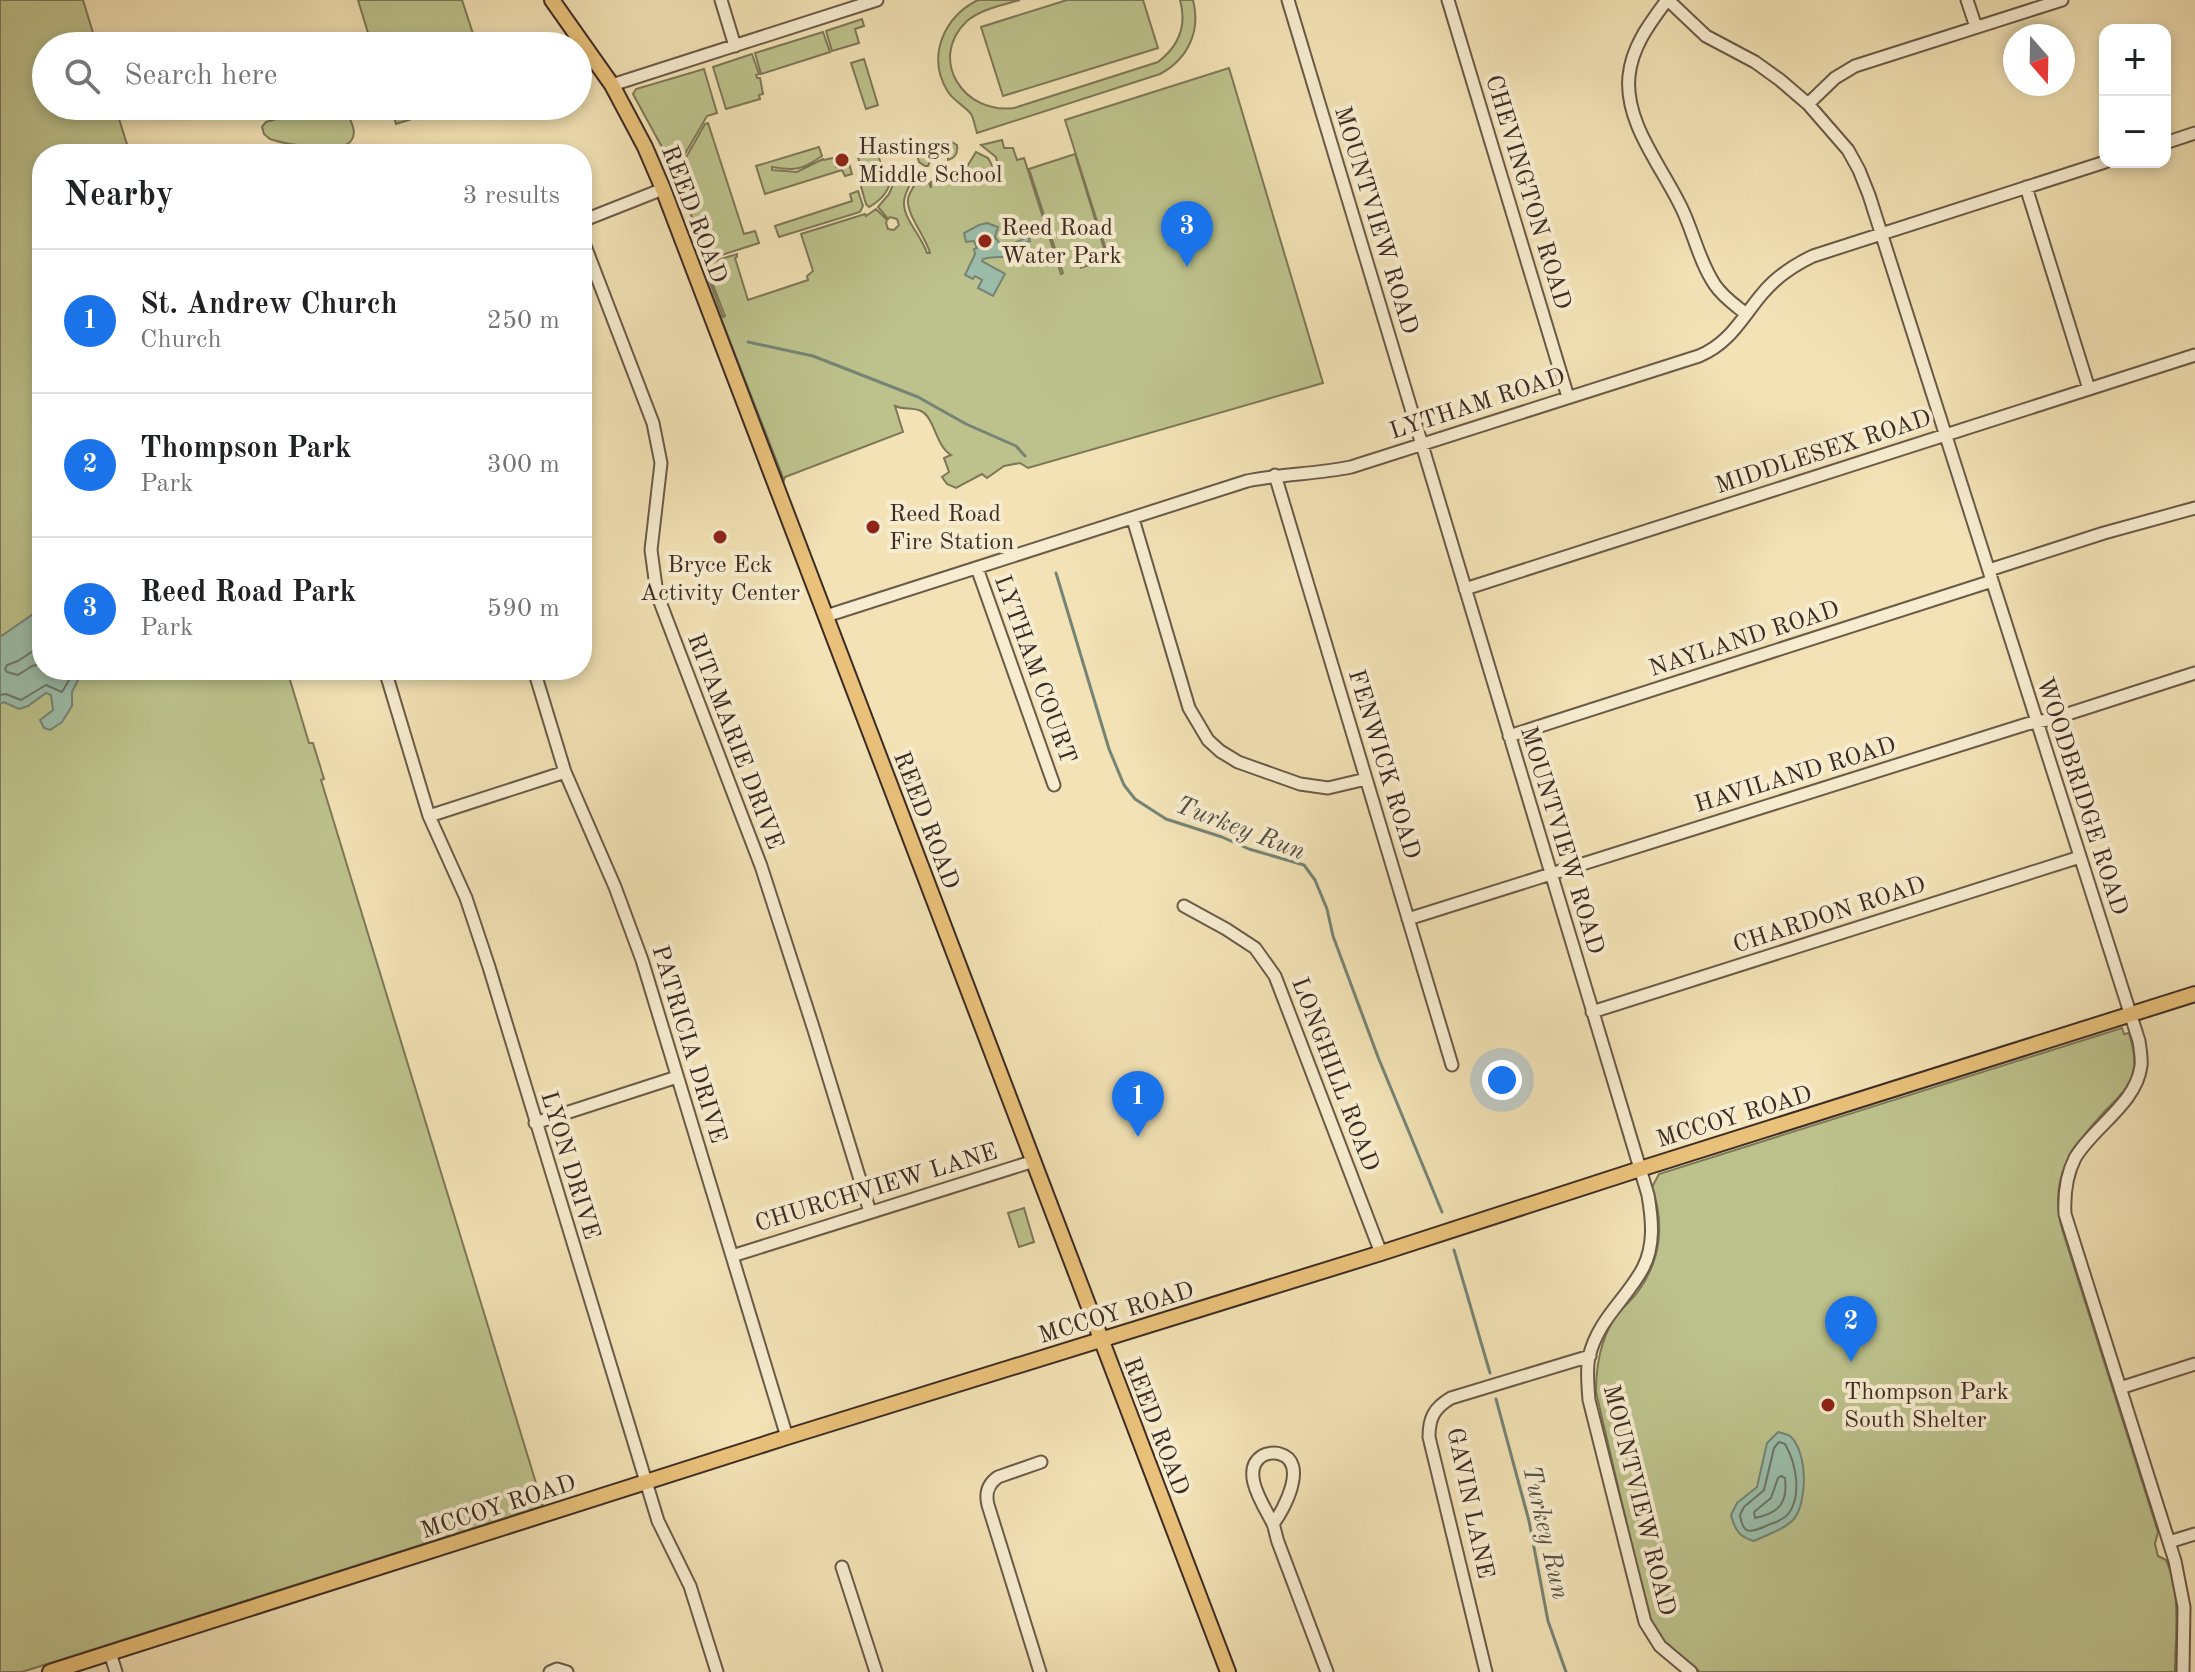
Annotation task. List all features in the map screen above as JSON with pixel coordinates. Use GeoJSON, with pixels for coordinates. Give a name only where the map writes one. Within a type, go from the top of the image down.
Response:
{"type":"FeatureCollection","features":[{"type":"Feature","properties":{"kind":"main road","name":"REED ROAD"},"geometry":{"type":"LineString","coordinates":[[552,0],[575,32]]}},
{"type":"Feature","properties":{"kind":"main road","name":"REED ROAD"},"geometry":{"type":"LineString","coordinates":[[592,57],[612,85],[663,189],[1228,1672]]}},
{"type":"Feature","properties":{"kind":"main road","name":"MCCOY ROAD"},"geometry":{"type":"LineString","coordinates":[[50,1672],[2195,994]]}},
{"type":"Feature","properties":{"kind":"street"},"geometry":{"type":"LineString","coordinates":[[721,0],[735,46]]}},
{"type":"Feature","properties":{"kind":"street"},"geometry":{"type":"LineString","coordinates":[[612,85],[877,0]]}},
{"type":"Feature","properties":{"kind":"street","name":"MOUNTVIEW ROAD"},"geometry":{"type":"LineString","coordinates":[[1288,0],[1652,1215],[1649,1252],[1643,1268],[1605,1320],[1590,1356],[1587,1374],[1593,1421],[1645,1622],[1660,1646],[1691,1672]]}},
{"type":"Feature","properties":{"kind":"street","name":"CHEVINGTON ROAD"},"geometry":{"type":"LineString","coordinates":[[1448,0],[1568,397]]}},
{"type":"Feature","properties":{"kind":"street"},"geometry":{"type":"LineString","coordinates":[[1668,0],[1644,31],[1632,59],[1628,90],[1633,116],[1683,210],[1714,283],[1730,302],[1746,314]]}},
{"type":"Feature","properties":{"kind":"street","name":"WOODBRIDGE ROAD"},"geometry":{"type":"LineString","coordinates":[[1668,0],[1706,36],[1755,62],[1808,104],[1853,160],[1869,195],[2130,1014],[2141,1069],[2129,1094],[2082,1147],[2074,1161],[2064,1196],[2065,1214],[2181,1585],[2184,1607],[2183,1672]]}},
{"type":"Feature","properties":{"kind":"street"},"geometry":{"type":"LineString","coordinates":[[1967,0],[1976,27]]}},
{"type":"Feature","properties":{"kind":"street"},"geometry":{"type":"LineString","coordinates":[[1808,104],[1835,78],[1855,66],[2062,0]]}},
{"type":"Feature","properties":{"kind":"street"},"geometry":{"type":"LineString","coordinates":[[2171,141],[2195,133]]}},
{"type":"Feature","properties":{"kind":"street","name":"LYTHAM ROAD"},"geometry":{"type":"LineString","coordinates":[[826,616],[1247,481],[1351,467],[1699,356],[1715,350],[1774,281],[1800,262],[2099,164]]}},
{"type":"Feature","properties":{"kind":"street"},"geometry":{"type":"LineString","coordinates":[[2026,187],[2089,389]]}},
{"type":"Feature","properties":{"kind":"street"},"geometry":{"type":"LineString","coordinates":[[592,217],[663,189]]}},
{"type":"Feature","properties":{"kind":"street","name":"RITAMARIE DRIVE"},"geometry":{"type":"LineString","coordinates":[[592,263],[656,437],[661,463],[651,550],[657,594],[761,866],[870,1212]]}},
{"type":"Feature","properties":{"kind":"street","name":"MIDDLESEX ROAD"},"geometry":{"type":"LineString","coordinates":[[1465,589],[2195,355]]}},
{"type":"Feature","properties":{"kind":"street","name":"FENWICK ROAD"},"geometry":{"type":"LineString","coordinates":[[1275,475],[1452,1065]]}},
{"type":"Feature","properties":{"kind":"street","name":"NAYLAND ROAD"},"geometry":{"type":"LineString","coordinates":[[1509,736],[1990,576],[2104,533],[2195,508]]}},
{"type":"Feature","properties":{"kind":"street"},"geometry":{"type":"LineString","coordinates":[[1133,519],[1189,708],[1208,740],[1238,762],[1300,784],[1328,788],[1366,779]]}},
{"type":"Feature","properties":{"kind":"street","name":"LYTHAM COURT"},"geometry":{"type":"LineString","coordinates":[[977,568],[1054,785]]}},
{"type":"Feature","properties":{"kind":"street","name":"HAVILAND ROAD"},"geometry":{"type":"LineString","coordinates":[[1408,919],[2195,673]]}},
{"type":"Feature","properties":{"kind":"street","name":"LYON DRIVE"},"geometry":{"type":"LineString","coordinates":[[388,680],[429,816],[466,898],[489,967],[645,1482],[664,1536],[690,1586],[717,1672]]}},
{"type":"Feature","properties":{"kind":"street","name":"PATRICIA DRIVE"},"geometry":{"type":"LineString","coordinates":[[537,680],[565,772],[642,960],[787,1437]]}},
{"type":"Feature","properties":{"kind":"street"},"geometry":{"type":"LineString","coordinates":[[429,816],[565,772]]}},
{"type":"Feature","properties":{"kind":"street","name":"CHARDON ROAD"},"geometry":{"type":"LineString","coordinates":[[1592,1012],[2080,857]]}},
{"type":"Feature","properties":{"kind":"street","name":"LONGHILL ROAD"},"geometry":{"type":"LineString","coordinates":[[1184,906],[1255,948],[1275,976],[1381,1253]]}},
{"type":"Feature","properties":{"kind":"street"},"geometry":{"type":"LineString","coordinates":[[535,1123],[677,1077]]}},
{"type":"Feature","properties":{"kind":"street","name":"CHURCHVIEW LANE"},"geometry":{"type":"LineString","coordinates":[[732,1256],[1034,1161]]}},
{"type":"Feature","properties":{"kind":"street","name":"GAVIN LANE"},"geometry":{"type":"LineString","coordinates":[[1486,1672],[1429,1437],[1429,1423],[1451,1398],[1590,1356]]}},
{"type":"Feature","properties":{"kind":"street"},"geometry":{"type":"LineString","coordinates":[[2120,1388],[2195,1364]]}},
{"type":"Feature","properties":{"kind":"street"},"geometry":{"type":"LineString","coordinates":[[1273,1524],[1281,1514],[1295,1475],[1291,1463],[1279,1453],[1262,1456],[1253,1467],[1254,1482],[1273,1524],[1327,1672]]}},
{"type":"Feature","properties":{"kind":"street"},"geometry":{"type":"LineString","coordinates":[[1040,1672],[988,1505],[987,1492],[998,1477],[1041,1462]]}},
{"type":"Feature","properties":{"kind":"street"},"geometry":{"type":"LineString","coordinates":[[2169,1542],[2195,1534]]}},
{"type":"Feature","properties":{"kind":"street"},"geometry":{"type":"LineString","coordinates":[[842,1567],[876,1672]]}},
{"type":"Feature","properties":{"kind":"street"},"geometry":{"type":"LineString","coordinates":[[110,1653],[116,1672]]}},
{"type":"Feature","properties":{"kind":"street"},"geometry":{"type":"LineString","coordinates":[[550,1672],[557,1669],[567,1672]]}},
{"type":"Feature","properties":{"kind":"green space"},"geometry":{"type":"Polygon","coordinates":[[[0,0],[83,0],[93,32],[32,32],[32,120],[119,120],[127,144],[32,144],[32,680],[290,680],[309,743],[313,743],[324,779],[321,780],[543,1506],[22,1672],[0,1672],[0,0]]]}},
{"type":"Feature","properties":{"kind":"green space"},"geometry":{"type":"Polygon","coordinates":[[[358,0],[462,0],[472,32],[368,32],[358,0]]]}},
{"type":"Feature","properties":{"kind":"green space"},"geometry":{"type":"Polygon","coordinates":[[[978,0],[1020,0],[985,10],[967,21],[955,36],[950,52],[951,67],[967,94],[980,103],[996,108],[1014,108],[1158,62],[1180,34],[1180,0],[1193,0],[1195,23],[1185,52],[1160,74],[977,133],[971,114],[948,92],[942,79],[939,52],[942,39],[956,16],[978,0]]]}},
{"type":"Feature","properties":{"kind":"green space"},"geometry":{"type":"Polygon","coordinates":[[[1067,0],[1143,0],[1158,48],[1003,96],[981,27],[1067,0]]]}},
{"type":"Feature","properties":{"kind":"green space"},"geometry":{"type":"Polygon","coordinates":[[[862,19],[864,26],[855,29],[859,43],[832,51],[826,31],[862,19]]]}},
{"type":"Feature","properties":{"kind":"green space"},"geometry":{"type":"Polygon","coordinates":[[[823,32],[830,52],[761,74],[755,53],[823,32]]]}},
{"type":"Feature","properties":{"kind":"green space"},"geometry":{"type":"Polygon","coordinates":[[[752,54],[763,94],[759,95],[760,99],[726,109],[713,67],[752,54]]]}},
{"type":"Feature","properties":{"kind":"green space"},"geometry":{"type":"Polygon","coordinates":[[[864,59],[878,105],[866,109],[851,63],[864,59]]]}},
{"type":"Feature","properties":{"kind":"green space"},"geometry":{"type":"Polygon","coordinates":[[[1229,68],[1323,383],[1028,468],[1020,463],[1004,466],[987,478],[982,474],[956,488],[947,484],[942,477],[949,472],[944,458],[951,455],[942,445],[926,414],[895,406],[903,432],[785,477],[784,480],[699,262],[702,261],[723,317],[705,264],[737,254],[735,258],[748,300],[808,280],[807,276],[813,271],[801,234],[866,216],[876,209],[887,220],[888,229],[894,230],[899,225],[897,219],[888,219],[878,207],[903,169],[913,179],[904,198],[905,210],[927,253],[930,253],[908,205],[909,194],[917,181],[929,183],[931,188],[931,182],[961,172],[963,177],[966,176],[965,170],[976,152],[988,158],[993,167],[998,166],[996,157],[981,145],[1002,140],[1004,148],[1013,148],[1017,160],[1024,158],[1061,274],[1029,169],[1075,154],[1107,258],[1080,268],[1109,259],[1065,120],[1229,68]]]}},
{"type":"Feature","properties":{"kind":"green space"},"geometry":{"type":"Polygon","coordinates":[[[704,69],[717,113],[707,116],[675,171],[633,94],[636,89],[704,69]]]}},
{"type":"Feature","properties":{"kind":"green space"},"geometry":{"type":"Polygon","coordinates":[[[350,120],[354,135],[346,144],[294,144],[270,139],[262,127],[266,122],[350,120]]]}},
{"type":"Feature","properties":{"kind":"green space"},"geometry":{"type":"Polygon","coordinates":[[[708,123],[744,234],[755,231],[759,243],[706,260],[703,259],[703,247],[676,175],[708,123]]]}},
{"type":"Feature","properties":{"kind":"green space"},"geometry":{"type":"Polygon","coordinates":[[[950,141],[957,145],[953,158],[948,160],[948,154],[931,159],[928,166],[919,162],[917,155],[923,148],[932,145],[930,154],[945,150],[950,141]]]}},
{"type":"Feature","properties":{"kind":"green space"},"geometry":{"type":"Polygon","coordinates":[[[875,145],[883,171],[863,177],[857,153],[860,149],[875,145]]]}},
{"type":"Feature","properties":{"kind":"green space"},"geometry":{"type":"Polygon","coordinates":[[[819,147],[822,156],[809,164],[793,169],[772,167],[772,170],[797,172],[823,159],[833,158],[836,167],[849,163],[852,174],[845,176],[842,170],[765,194],[756,166],[819,147]]]}},
{"type":"Feature","properties":{"kind":"green space"},"geometry":{"type":"Polygon","coordinates":[[[891,173],[885,193],[869,207],[860,183],[891,173]]]}},
{"type":"Feature","properties":{"kind":"green space"},"geometry":{"type":"Polygon","coordinates":[[[858,191],[863,206],[860,212],[779,237],[775,226],[852,201],[850,194],[858,191]]]}},
{"type":"Feature","properties":{"kind":"green space"},"geometry":{"type":"Polygon","coordinates":[[[2122,1028],[2124,1034],[2129,1033],[2133,1049],[2132,1076],[2124,1091],[2073,1151],[2061,1178],[2058,1210],[2158,1532],[2155,1544],[2158,1556],[2166,1560],[2171,1573],[2176,1615],[2175,1672],[1700,1672],[1664,1641],[1647,1611],[1596,1392],[1605,1338],[1618,1313],[1645,1281],[1656,1255],[1659,1215],[1652,1187],[1659,1174],[2122,1028]]]}},
{"type":"Feature","properties":{"kind":"green space"},"geometry":{"type":"Polygon","coordinates":[[[1024,1208],[1034,1242],[1019,1247],[1008,1213],[1024,1208]]]}},
{"type":"Feature","properties":{"kind":"water"},"geometry":{"type":"Polygon","coordinates":[[[987,223],[998,227],[995,237],[1001,245],[1028,237],[1030,241],[1027,242],[1026,251],[1020,254],[983,259],[1005,274],[993,296],[978,288],[982,280],[965,275],[977,248],[974,241],[966,242],[964,233],[987,223]]]}},
{"type":"Feature","properties":{"kind":"water"},"geometry":{"type":"Polygon","coordinates":[[[32,615],[32,680],[78,680],[72,692],[72,706],[62,722],[50,730],[44,728],[40,720],[53,710],[51,695],[46,693],[19,709],[4,702],[0,704],[0,637],[32,615]]]}},
{"type":"Feature","properties":{"kind":"water"},"geometry":{"type":"Polygon","coordinates":[[[1778,1432],[1790,1436],[1800,1453],[1804,1478],[1801,1502],[1789,1524],[1754,1541],[1738,1532],[1731,1515],[1737,1503],[1757,1487],[1767,1443],[1778,1432]]]}},
{"type":"Feature","properties":{"kind":"waterway","name":"Turkey Run"},"geometry":{"type":"LineString","coordinates":[[748,342],[813,356],[918,397],[966,424],[1016,446],[1025,456]]}},
{"type":"Feature","properties":{"kind":"waterway","name":"Turkey Run"},"geometry":{"type":"LineString","coordinates":[[1056,573],[1109,749],[1124,785],[1135,799],[1166,819],[1304,865],[1315,880],[1378,1057],[1442,1212]]}},
{"type":"Feature","properties":{"kind":"waterway","name":"Turkey Run"},"geometry":{"type":"LineString","coordinates":[[1454,1250],[1490,1373]]}},
{"type":"Feature","properties":{"kind":"waterway","name":"Turkey Run"},"geometry":{"type":"LineString","coordinates":[[1496,1399],[1529,1521],[1548,1621],[1566,1672]]}},
{"type":"Feature","properties":{"kind":"place","name":"Hastings Middle School"},"geometry":{"type":"Point","coordinates":[842,160]}},
{"type":"Feature","properties":{"kind":"place","name":"Reed Road Water Park"},"geometry":{"type":"Point","coordinates":[985,241]}},
{"type":"Feature","properties":{"kind":"place","name":"Reed Road Park"},"geometry":{"type":"Point","coordinates":[1187,267]}},
{"type":"Feature","properties":{"kind":"place","name":"Reed Road Fire Station"},"geometry":{"type":"Point","coordinates":[873,527]}},
{"type":"Feature","properties":{"kind":"place","name":"Bryce Eck Activity Center"},"geometry":{"type":"Point","coordinates":[720,537]}},
{"type":"Feature","properties":{"kind":"place","name":"St. Andrew Church"},"geometry":{"type":"Point","coordinates":[1138,1137]}},
{"type":"Feature","properties":{"kind":"place","name":"Thompson Park"},"geometry":{"type":"Point","coordinates":[1851,1362]}},
{"type":"Feature","properties":{"kind":"place","name":"Thompson Park South Shelter"},"geometry":{"type":"Point","coordinates":[1828,1405]}}]}
